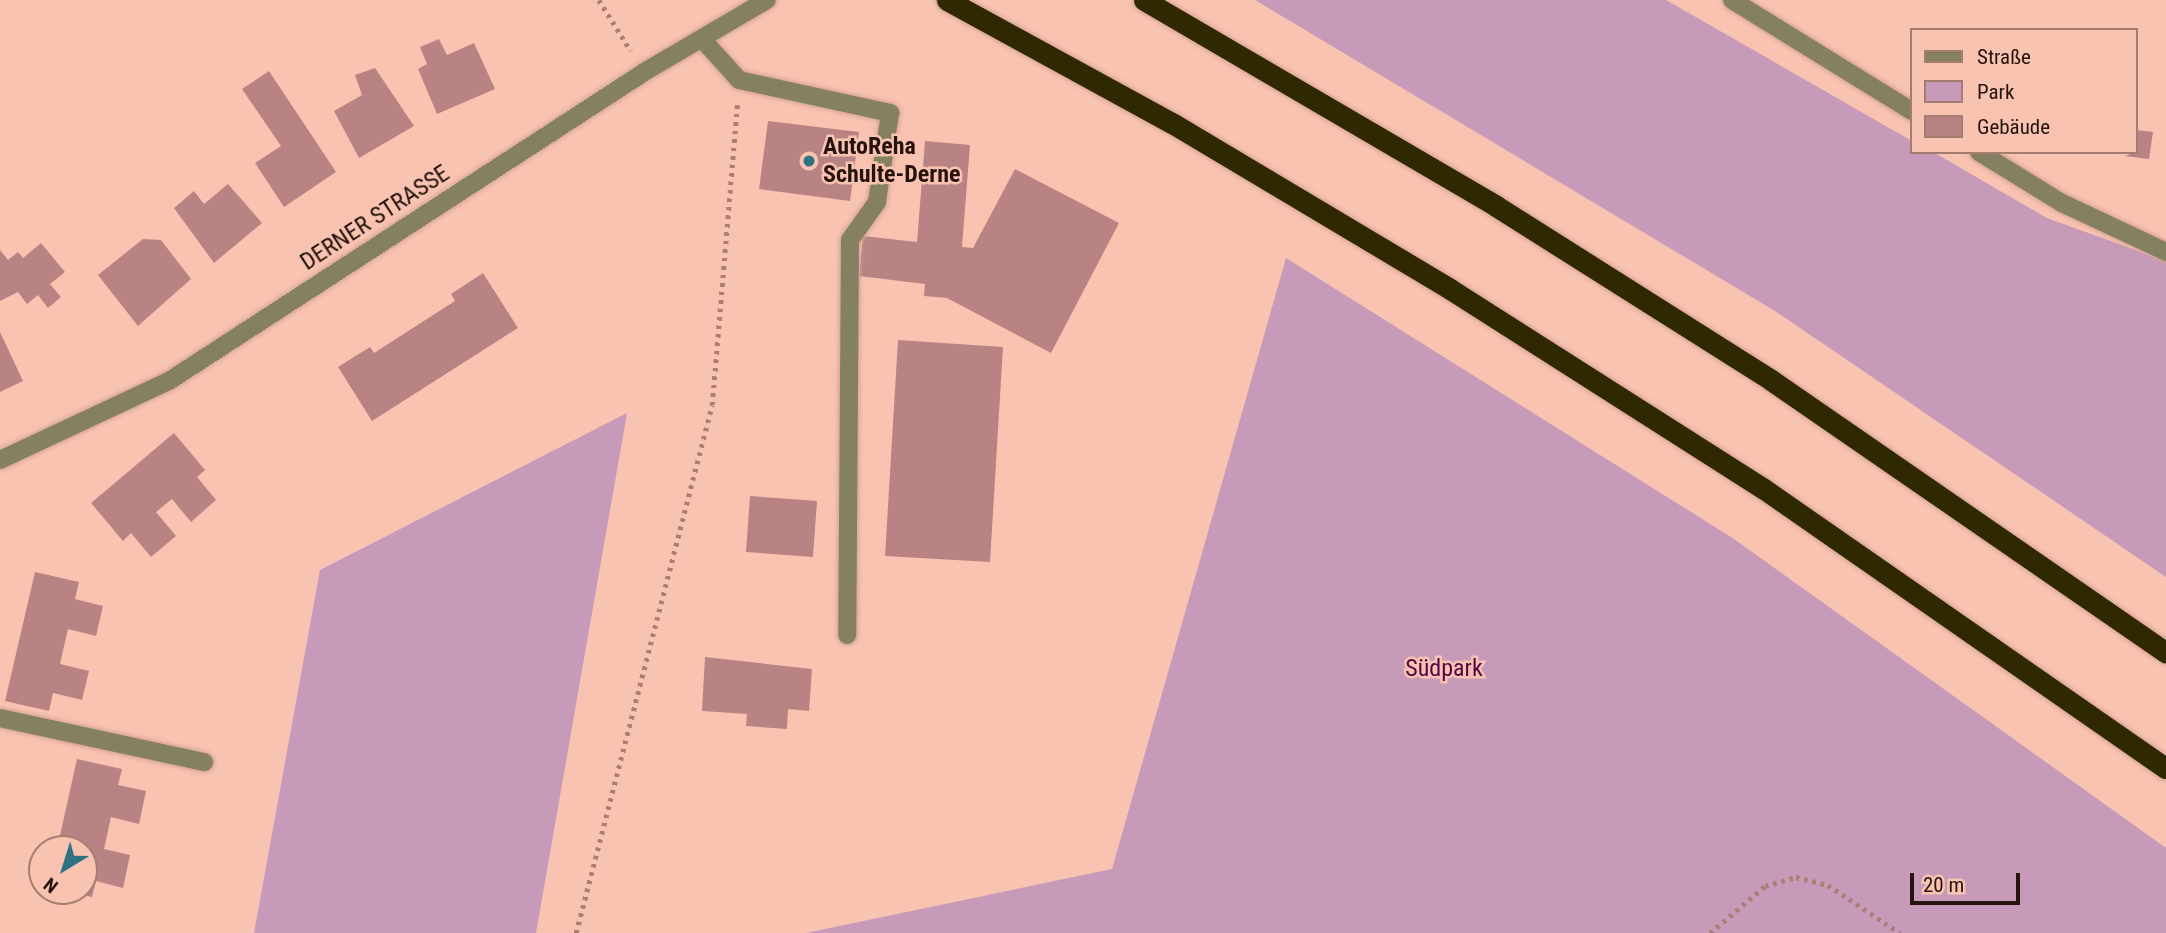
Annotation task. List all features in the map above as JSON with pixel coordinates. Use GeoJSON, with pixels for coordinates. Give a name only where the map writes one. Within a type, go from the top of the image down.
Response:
{"type":"FeatureCollection","features":[{"type":"Feature","properties":{"kind":"highway"},"geometry":{"type":"LineString","coordinates":[[947,0],[1172,123],[1450,289],[1764,489],[2166,768]]}},
{"type":"Feature","properties":{"kind":"highway"},"geometry":{"type":"LineString","coordinates":[[1144,0],[1496,206],[1771,380],[2166,652]]}},
{"type":"Feature","properties":{"kind":"street","name":"DERNER STRASSE"},"geometry":{"type":"LineString","coordinates":[[0,460],[169,381],[646,71],[767,0]]}},
{"type":"Feature","properties":{"kind":"street"},"geometry":{"type":"LineString","coordinates":[[1732,0],[1910,110]]}},
{"type":"Feature","properties":{"kind":"street"},"geometry":{"type":"LineString","coordinates":[[702,39],[739,80],[890,113],[877,202],[850,240],[847,635]]}},
{"type":"Feature","properties":{"kind":"street"},"geometry":{"type":"LineString","coordinates":[[1982,154],[2062,203],[2166,252]]}},
{"type":"Feature","properties":{"kind":"street"},"geometry":{"type":"LineString","coordinates":[[0,718],[204,762]]}},
{"type":"Feature","properties":{"kind":"path"},"geometry":{"type":"LineString","coordinates":[[598,0],[646,71]]}},
{"type":"Feature","properties":{"kind":"path"},"geometry":{"type":"LineString","coordinates":[[576,933],[712,405],[739,80]]}},
{"type":"Feature","properties":{"kind":"path"},"geometry":{"type":"LineString","coordinates":[[1710,933],[1765,886],[1796,877],[1828,885],[1900,933]]}},
{"type":"Feature","properties":{"kind":"green space"},"geometry":{"type":"Polygon","coordinates":[[[1255,0],[1666,0],[1910,140],[1910,154],[1936,154],[2047,218],[2166,261],[2166,577],[1775,311],[1255,0]]]}},
{"type":"Feature","properties":{"kind":"green space","name":"Südpark"},"geometry":{"type":"Polygon","coordinates":[[[1286,258],[1734,539],[2166,848],[2166,933],[806,933],[1112,869],[1286,258]]]}},
{"type":"Feature","properties":{"kind":"green space"},"geometry":{"type":"Polygon","coordinates":[[[627,413],[536,933],[254,933],[320,570],[627,413]]]}},
{"type":"Feature","properties":{"kind":"building"},"geometry":{"type":"Polygon","coordinates":[[[439,39],[447,55],[474,43],[495,89],[437,114],[418,69],[427,64],[420,47],[439,39]]]}},
{"type":"Feature","properties":{"kind":"building"},"geometry":{"type":"Polygon","coordinates":[[[375,68],[414,126],[359,158],[334,111],[362,95],[355,75],[375,68]]]}},
{"type":"Feature","properties":{"kind":"building"},"geometry":{"type":"Polygon","coordinates":[[[269,71],[336,172],[284,207],[255,163],[281,146],[242,89],[269,71]]]}},
{"type":"Feature","properties":{"kind":"building","name":"AutoReha Schulte-Derne"},"geometry":{"type":"Polygon","coordinates":[[[768,121],[859,132],[850,201],[759,189],[768,121]]]}},
{"type":"Feature","properties":{"kind":"building"},"geometry":{"type":"Polygon","coordinates":[[[2138,130],[2153,132],[2149,159],[2125,156],[2138,154],[2138,130]]]}},
{"type":"Feature","properties":{"kind":"building"},"geometry":{"type":"Polygon","coordinates":[[[925,141],[970,145],[962,247],[973,248],[1015,169],[1119,223],[1051,353],[947,298],[924,296],[925,284],[859,276],[863,236],[917,242],[925,141]]]}},
{"type":"Feature","properties":{"kind":"building"},"geometry":{"type":"Polygon","coordinates":[[[228,184],[262,223],[214,263],[174,208],[194,191],[204,204],[228,184]]]}},
{"type":"Feature","properties":{"kind":"building"},"geometry":{"type":"Polygon","coordinates":[[[143,239],[161,240],[191,279],[138,326],[98,275],[143,239]]]}},
{"type":"Feature","properties":{"kind":"building"},"geometry":{"type":"Polygon","coordinates":[[[41,243],[65,272],[50,284],[61,297],[48,308],[38,295],[27,304],[18,292],[0,301],[0,250],[8,260],[18,252],[23,258],[41,243]]]}},
{"type":"Feature","properties":{"kind":"building"},"geometry":{"type":"Polygon","coordinates":[[[483,273],[518,328],[372,421],[338,367],[370,347],[374,353],[455,301],[451,294],[483,273]]]}},
{"type":"Feature","properties":{"kind":"building"},"geometry":{"type":"Polygon","coordinates":[[[0,332],[23,381],[0,392],[0,332]]]}},
{"type":"Feature","properties":{"kind":"building"},"geometry":{"type":"Polygon","coordinates":[[[898,340],[1003,347],[990,562],[885,556],[898,340]]]}},
{"type":"Feature","properties":{"kind":"building"},"geometry":{"type":"Polygon","coordinates":[[[174,433],[205,470],[197,477],[216,500],[191,522],[172,499],[156,512],[176,536],[151,557],[131,533],[123,541],[91,503],[174,433]]]}},
{"type":"Feature","properties":{"kind":"building"},"geometry":{"type":"Polygon","coordinates":[[[750,496],[817,501],[813,557],[746,552],[750,496]]]}},
{"type":"Feature","properties":{"kind":"building"},"geometry":{"type":"Polygon","coordinates":[[[35,572],[79,582],[75,599],[103,606],[96,636],[68,629],[60,664],[89,671],[82,700],[53,693],[49,711],[5,701],[35,572]]]}},
{"type":"Feature","properties":{"kind":"building"},"geometry":{"type":"Polygon","coordinates":[[[705,657],[812,669],[809,711],[788,709],[787,729],[746,726],[747,714],[702,711],[705,657]]]}},
{"type":"Feature","properties":{"kind":"building"},"geometry":{"type":"Polygon","coordinates":[[[77,759],[122,769],[118,785],[146,791],[139,824],[111,817],[104,849],[130,855],[123,888],[98,882],[98,835],[60,835],[77,759]]]}},
{"type":"Feature","properties":{"kind":"place","name":"AutoReha Schulte-Derne"},"geometry":{"type":"Point","coordinates":[809,161]}}]}
